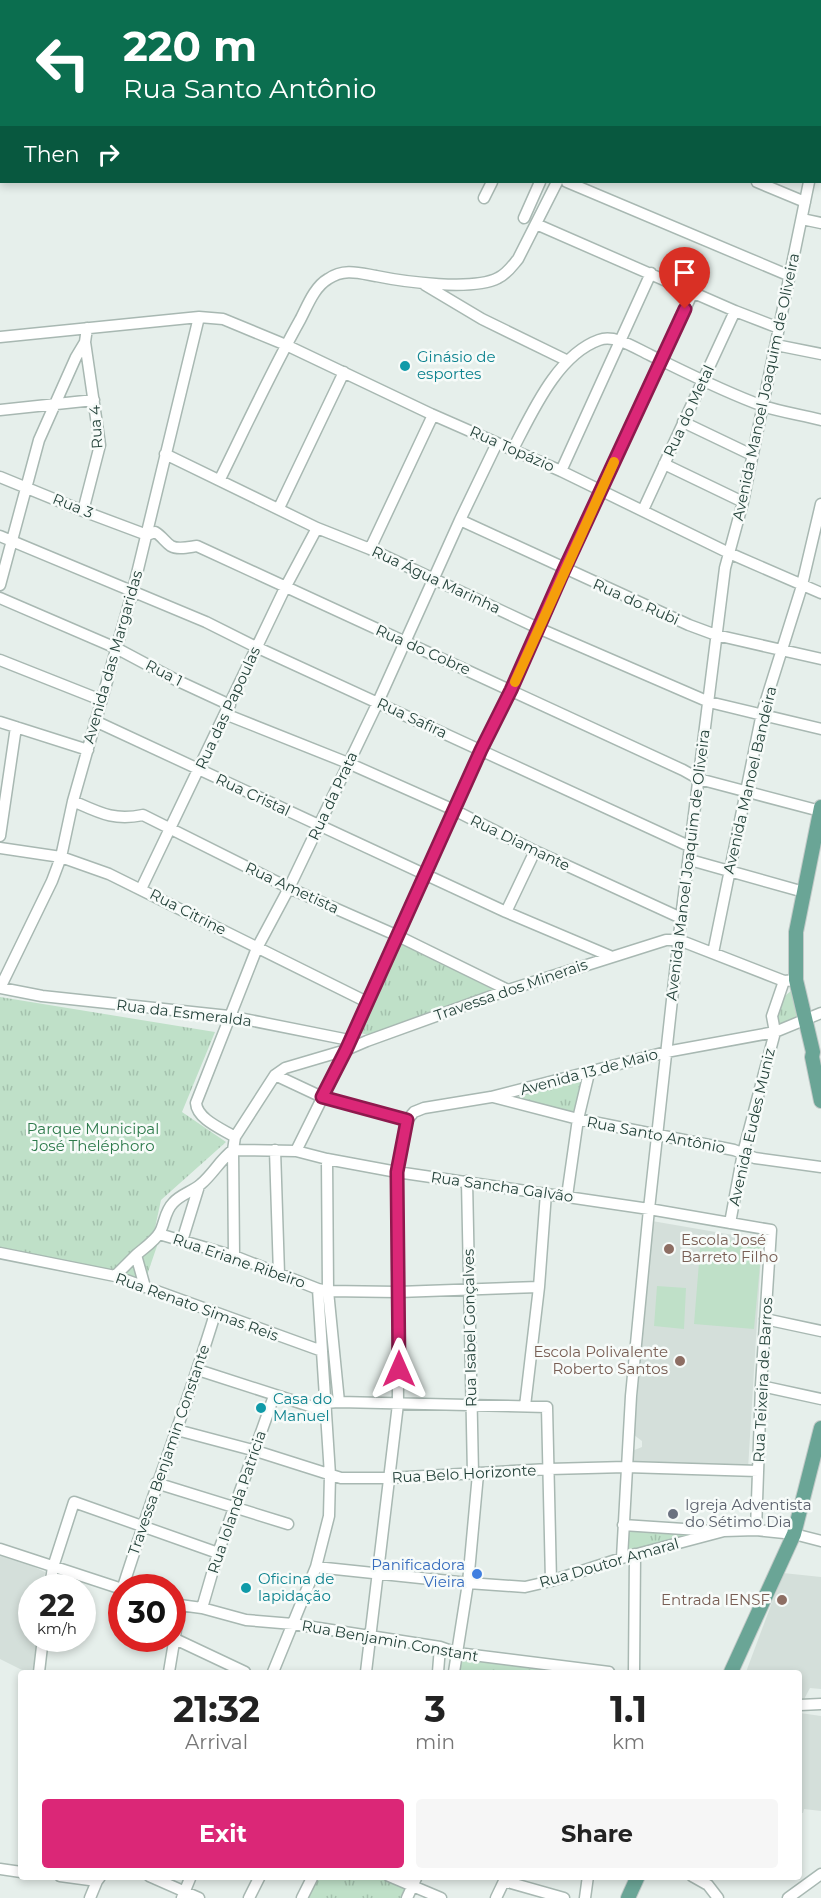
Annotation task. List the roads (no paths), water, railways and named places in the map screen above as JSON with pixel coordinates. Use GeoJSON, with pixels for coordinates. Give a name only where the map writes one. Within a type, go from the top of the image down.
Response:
{"type":"FeatureCollection","features":[{"type":"Feature","properties":{"kind":"main road"},"geometry":{"type":"LineString","coordinates":[[820,809],[796,932],[790,981],[805,1020],[821,1078]]}},
{"type":"Feature","properties":{"kind":"main road"},"geometry":{"type":"LineString","coordinates":[[816,1055],[821,1101]]}},
{"type":"Feature","properties":{"kind":"main road"},"geometry":{"type":"LineString","coordinates":[[732,1670],[794,1534],[821,1428]]}},
{"type":"Feature","properties":{"kind":"main road"},"geometry":{"type":"LineString","coordinates":[[628,1898],[636,1880]]}},
{"type":"Feature","properties":{"kind":"street"},"geometry":{"type":"LineString","coordinates":[[484,198],[492,183]]}},
{"type":"Feature","properties":{"kind":"street"},"geometry":{"type":"LineString","coordinates":[[524,218],[540,183]]}},
{"type":"Feature","properties":{"kind":"street"},"geometry":{"type":"LineString","coordinates":[[220,479],[286,345],[315,291],[326,279],[353,271],[424,284],[484,283],[500,277],[518,259],[556,183]]}},
{"type":"Feature","properties":{"kind":"street"},"geometry":{"type":"LineString","coordinates":[[569,183],[790,276]]}},
{"type":"Feature","properties":{"kind":"street"},"geometry":{"type":"LineString","coordinates":[[759,183],[805,202]]}},
{"type":"Feature","properties":{"kind":"street","name":"Avenida Manoel Joaquim de Oliveira"},"geometry":{"type":"LineString","coordinates":[[622,1557],[626,1467],[649,1209],[681,918],[725,568],[744,502],[809,183]]}},
{"type":"Feature","properties":{"kind":"street"},"geometry":{"type":"LineString","coordinates":[[802,219],[821,223]]}},
{"type":"Feature","properties":{"kind":"street"},"geometry":{"type":"LineString","coordinates":[[536,224],[735,311],[778,327]]}},
{"type":"Feature","properties":{"kind":"street"},"geometry":{"type":"LineString","coordinates":[[561,471],[651,273]]}},
{"type":"Feature","properties":{"kind":"street"},"geometry":{"type":"LineString","coordinates":[[424,284],[483,319],[568,361]]}},
{"type":"Feature","properties":{"kind":"street"},"geometry":{"type":"LineString","coordinates":[[296,1150],[348,1045],[481,750],[511,690],[693,292]]}},
{"type":"Feature","properties":{"kind":"street","name":"Rua do Metal"},"geometry":{"type":"LineString","coordinates":[[643,510],[735,311]]}},
{"type":"Feature","properties":{"kind":"street","name":"Rua Topázio"},"geometry":{"type":"LineString","coordinates":[[0,338],[199,317],[223,319],[286,345],[433,415],[513,449],[729,553],[821,593]]}},
{"type":"Feature","properties":{"kind":"street","name":"Avenida das Margaridas"},"geometry":{"type":"LineString","coordinates":[[0,988],[48,891],[61,857],[73,801],[133,590],[199,317]]}},
{"type":"Feature","properties":{"kind":"street"},"geometry":{"type":"LineString","coordinates":[[0,585],[39,440],[85,342],[87,328]]}},
{"type":"Feature","properties":{"kind":"street"},"geometry":{"type":"LineString","coordinates":[[513,449],[534,409],[568,361],[584,346],[601,339],[620,340],[661,361],[764,406],[821,420]]}},
{"type":"Feature","properties":{"kind":"street","name":"Rua 4"},"geometry":{"type":"LineString","coordinates":[[83,511],[100,445],[85,342]]}},
{"type":"Feature","properties":{"kind":"street"},"geometry":{"type":"LineString","coordinates":[[776,345],[821,354]]}},
{"type":"Feature","properties":{"kind":"street"},"geometry":{"type":"LineString","coordinates":[[279,508],[344,372]]}},
{"type":"Feature","properties":{"kind":"street"},"geometry":{"type":"LineString","coordinates":[[0,410],[94,400]]}},
{"type":"Feature","properties":{"kind":"street"},"geometry":{"type":"LineString","coordinates":[[370,549],[433,415]]}},
{"type":"Feature","properties":{"kind":"street"},"geometry":{"type":"LineString","coordinates":[[683,422],[752,455]]}},
{"type":"Feature","properties":{"kind":"street","name":"Rua da Prata"},"geometry":{"type":"LineString","coordinates":[[235,1137],[201,1115],[196,1109],[196,1103],[258,948],[378,702],[497,443]]}},
{"type":"Feature","properties":{"kind":"street","name":"Rua Água Marinha"},"geometry":{"type":"LineString","coordinates":[[165,454],[317,528],[370,549],[538,628],[709,702],[821,729]]}},
{"type":"Feature","properties":{"kind":"street"},"geometry":{"type":"LineString","coordinates":[[664,464],[744,502]]}},
{"type":"Feature","properties":{"kind":"street","name":"Rua 3"},"geometry":{"type":"LineString","coordinates":[[0,477],[147,535]]}},
{"type":"Feature","properties":{"kind":"street","name":"Avenida Manoel Bandeira"},"geometry":{"type":"LineString","coordinates":[[713,953],[762,714],[802,585],[821,504]]}},
{"type":"Feature","properties":{"kind":"street","name":"Rua do Rubi"},"geometry":{"type":"LineString","coordinates":[[460,520],[653,610],[716,635],[821,659]]}},
{"type":"Feature","properties":{"kind":"street","name":"Rua das Papoulas"},"geometry":{"type":"LineString","coordinates":[[141,889],[256,647],[317,528]]}},
{"type":"Feature","properties":{"kind":"street","name":"Rua do Cobre"},"geometry":{"type":"LineString","coordinates":[[147,535],[155,532],[171,546],[180,548],[197,546],[699,779],[820,809]]}},
{"type":"Feature","properties":{"kind":"street","name":"Rua Safira"},"geometry":{"type":"LineString","coordinates":[[0,536],[206,622],[691,847]]}},
{"type":"Feature","properties":{"kind":"street","name":"Rua 1"},"geometry":{"type":"LineString","coordinates":[[0,598],[116,648],[228,710]]}},
{"type":"Feature","properties":{"kind":"street"},"geometry":{"type":"LineString","coordinates":[[0,660],[101,700]]}},
{"type":"Feature","properties":{"kind":"street","name":"Rua Diamante"},"geometry":{"type":"LineString","coordinates":[[228,710],[454,810],[535,851],[681,918]]}},
{"type":"Feature","properties":{"kind":"street","name":"Rua Cristal"},"geometry":{"type":"LineString","coordinates":[[95,721],[506,912],[610,956]]}},
{"type":"Feature","properties":{"kind":"street"},"geometry":{"type":"LineString","coordinates":[[0,722],[88,750]]}},
{"type":"Feature","properties":{"kind":"street"},"geometry":{"type":"LineString","coordinates":[[0,836],[16,727]]}},
{"type":"Feature","properties":{"kind":"street","name":"Rua Ametista"},"geometry":{"type":"LineString","coordinates":[[73,801],[107,816],[126,818],[143,815],[289,888],[398,936],[508,990]]}},
{"type":"Feature","properties":{"kind":"street","name":"Rua Citrine"},"geometry":{"type":"LineString","coordinates":[[0,848],[61,857],[109,874],[367,1002]]}},
{"type":"Feature","properties":{"kind":"street"},"geometry":{"type":"LineString","coordinates":[[506,912],[535,851]]}},
{"type":"Feature","properties":{"kind":"street"},"geometry":{"type":"LineString","coordinates":[[690,860],[804,892]]}},
{"type":"Feature","properties":{"kind":"street","name":"Travessa dos Minerais"},"geometry":{"type":"LineString","coordinates":[[275,1075],[285,1068],[348,1045],[367,1041],[508,990],[610,956],[666,940],[679,940]]}},
{"type":"Feature","properties":{"kind":"street"},"geometry":{"type":"LineString","coordinates":[[679,940],[790,981]]}},
{"type":"Feature","properties":{"kind":"street","name":"Avenida Eudes Muniz"},"geometry":{"type":"LineString","coordinates":[[730,1223],[743,1153],[775,1032],[772,1016],[790,981]]}},
{"type":"Feature","properties":{"kind":"street","name":"Rua da Esmeralda"},"geometry":{"type":"LineString","coordinates":[[0,988],[42,996],[229,1016],[348,1045]]}},
{"type":"Feature","properties":{"kind":"street","name":"Avenida 13 de Maio"},"geometry":{"type":"LineString","coordinates":[[407,1120],[414,1112],[424,1108],[491,1097],[666,1052],[775,1032],[821,1013]]}},
{"type":"Feature","properties":{"kind":"street"},"geometry":{"type":"LineString","coordinates":[[567,1196],[578,1119],[589,1073]]}},
{"type":"Feature","properties":{"kind":"street"},"geometry":{"type":"LineString","coordinates":[[234,1256],[233,1150],[235,1137],[275,1075],[322,1097],[407,1120],[397,1172],[398,1404],[366,1670]]}},
{"type":"Feature","properties":{"kind":"street","name":"Rua Santo Antônio"},"geometry":{"type":"LineString","coordinates":[[491,1097],[578,1119],[743,1153],[755,1158],[821,1167]]}},
{"type":"Feature","properties":{"kind":"street"},"geometry":{"type":"LineString","coordinates":[[115,1276],[159,1234],[166,1213],[172,1204],[198,1186],[233,1150]]}},
{"type":"Feature","properties":{"kind":"street","name":"Rua Sancha Galvão"},"geometry":{"type":"LineString","coordinates":[[233,1150],[296,1150],[327,1159],[397,1172],[567,1196],[771,1230]]}},
{"type":"Feature","properties":{"kind":"street"},"geometry":{"type":"LineString","coordinates":[[275,1150],[279,1274]]}},
{"type":"Feature","properties":{"kind":"street"},"geometry":{"type":"LineString","coordinates":[[274,1670],[316,1567],[329,1516],[330,1475],[322,1351],[327,1159]]}},
{"type":"Feature","properties":{"kind":"street","name":"Rua Isabel Gonçalves"},"geometry":{"type":"LineString","coordinates":[[454,1670],[468,1583],[476,1474],[466,1181]]}},
{"type":"Feature","properties":{"kind":"street"},"geometry":{"type":"LineString","coordinates":[[182,1241],[198,1186]]}},
{"type":"Feature","properties":{"kind":"street"},"geometry":{"type":"LineString","coordinates":[[525,1406],[546,1193]]}},
{"type":"Feature","properties":{"kind":"street","name":"Rua Teixeira de Barros"},"geometry":{"type":"LineString","coordinates":[[756,1530],[761,1386],[771,1230]]}},
{"type":"Feature","properties":{"kind":"street","name":"Rua Eriane Ribeiro"},"geometry":{"type":"LineString","coordinates":[[159,1234],[234,1256],[323,1290]]}},
{"type":"Feature","properties":{"kind":"street","name":"Rua Renato Simas Reis"},"geometry":{"type":"LineString","coordinates":[[0,1253],[115,1276],[322,1351]]}},
{"type":"Feature","properties":{"kind":"street"},"geometry":{"type":"LineString","coordinates":[[136,1255],[145,1287]]}},
{"type":"Feature","properties":{"kind":"street"},"geometry":{"type":"LineString","coordinates":[[323,1290],[398,1292],[538,1287]]}},
{"type":"Feature","properties":{"kind":"street"},"geometry":{"type":"LineString","coordinates":[[323,1290],[339,1402]]}},
{"type":"Feature","properties":{"kind":"street","name":"Travessa Benjamin Constante"},"geometry":{"type":"LineString","coordinates":[[127,1574],[156,1483],[198,1370],[215,1314]]}},
{"type":"Feature","properties":{"kind":"street"},"geometry":{"type":"LineString","coordinates":[[765,1319],[821,1331]]}},
{"type":"Feature","properties":{"kind":"street"},"geometry":{"type":"LineString","coordinates":[[198,1370],[274,1396],[324,1407],[339,1402],[547,1407],[551,1581]]}},
{"type":"Feature","properties":{"kind":"street"},"geometry":{"type":"LineString","coordinates":[[761,1386],[821,1399]]}},
{"type":"Feature","properties":{"kind":"street","name":"Rua Iolanda Patrícia"},"geometry":{"type":"LineString","coordinates":[[202,1608],[218,1553],[274,1396]]}},
{"type":"Feature","properties":{"kind":"street","name":"Rua Belo Horizonte"},"geometry":{"type":"LineString","coordinates":[[177,1430],[341,1478],[389,1478],[626,1467],[758,1471]]}},
{"type":"Feature","properties":{"kind":"street"},"geometry":{"type":"LineString","coordinates":[[156,1483],[288,1524]]}},
{"type":"Feature","properties":{"kind":"street"},"geometry":{"type":"LineString","coordinates":[[52,1574],[74,1502],[218,1553]]}},
{"type":"Feature","properties":{"kind":"street"},"geometry":{"type":"LineString","coordinates":[[623,1525],[724,1531]]}},
{"type":"Feature","properties":{"kind":"street","name":"Rua Doutor Amaral"},"geometry":{"type":"LineString","coordinates":[[316,1567],[525,1587],[551,1581],[622,1557],[724,1531],[756,1530],[794,1534],[821,1541]]}},
{"type":"Feature","properties":{"kind":"street"},"geometry":{"type":"LineString","coordinates":[[0,1549],[108,1584]]}},
{"type":"Feature","properties":{"kind":"street"},"geometry":{"type":"LineString","coordinates":[[634,1670],[635,1554]]}},
{"type":"Feature","properties":{"kind":"street","name":"Rua Benjamin Constant"},"geometry":{"type":"LineString","coordinates":[[186,1606],[246,1620],[293,1624],[440,1647],[457,1653],[593,1670]]}},
{"type":"Feature","properties":{"kind":"street"},"geometry":{"type":"LineString","coordinates":[[186,1644],[241,1670]]}},
{"type":"Feature","properties":{"kind":"street"},"geometry":{"type":"LineString","coordinates":[[438,1670],[440,1647]]}},
{"type":"Feature","properties":{"kind":"street"},"geometry":{"type":"LineString","coordinates":[[39,1670],[42,1652]]}},
{"type":"Feature","properties":{"kind":"street"},"geometry":{"type":"LineString","coordinates":[[169,1670],[173,1652]]}},
{"type":"Feature","properties":{"kind":"street"},"geometry":{"type":"LineString","coordinates":[[802,1705],[821,1704]]}},
{"type":"Feature","properties":{"kind":"street"},"geometry":{"type":"LineString","coordinates":[[0,1869],[18,1872]]}},
{"type":"Feature","properties":{"kind":"street"},"geometry":{"type":"LineString","coordinates":[[788,1898],[821,1874]]}},
{"type":"Feature","properties":{"kind":"street"},"geometry":{"type":"LineString","coordinates":[[90,1898],[99,1880]]}},
{"type":"Feature","properties":{"kind":"street"},"geometry":{"type":"LineString","coordinates":[[156,1880],[183,1895],[199,1898]]}},
{"type":"Feature","properties":{"kind":"street"},"geometry":{"type":"LineString","coordinates":[[183,1895],[189,1880]]}},
{"type":"Feature","properties":{"kind":"street"},"geometry":{"type":"LineString","coordinates":[[249,1898],[258,1880]]}},
{"type":"Feature","properties":{"kind":"street"},"geometry":{"type":"LineString","coordinates":[[302,1898],[311,1880]]}},
{"type":"Feature","properties":{"kind":"street"},"geometry":{"type":"LineString","coordinates":[[496,1898],[505,1880]]}},
{"type":"Feature","properties":{"kind":"street"},"geometry":{"type":"LineString","coordinates":[[508,1880],[564,1898]]}},
{"type":"Feature","properties":{"kind":"street"},"geometry":{"type":"LineString","coordinates":[[585,1898],[587,1880]]}},
{"type":"Feature","properties":{"kind":"street"},"geometry":{"type":"LineString","coordinates":[[699,1880],[708,1885],[718,1898]]}},
{"type":"Feature","properties":{"kind":"street"},"geometry":{"type":"LineString","coordinates":[[407,1898],[415,1881],[441,1898]]}},
{"type":"Feature","properties":{"kind":"place","name":"Ginásio de esportes"},"geometry":{"type":"Point","coordinates":[405,366]}},
{"type":"Feature","properties":{"kind":"place","name":"Escola José Barreto Filho"},"geometry":{"type":"Point","coordinates":[669,1249]}},
{"type":"Feature","properties":{"kind":"place","name":"Escola Polivalente Roberto Santos"},"geometry":{"type":"Point","coordinates":[680,1361]}},
{"type":"Feature","properties":{"kind":"place","name":"Casa do Manuel"},"geometry":{"type":"Point","coordinates":[261,1408]}},
{"type":"Feature","properties":{"kind":"place","name":"Igreja Adventista do Sétimo Dia"},"geometry":{"type":"Point","coordinates":[673,1514]}},
{"type":"Feature","properties":{"kind":"place","name":"Panificadora Vieira"},"geometry":{"type":"Point","coordinates":[477,1574]}},
{"type":"Feature","properties":{"kind":"place","name":"Oficina de lapidação"},"geometry":{"type":"Point","coordinates":[246,1588]}},
{"type":"Feature","properties":{"kind":"place","name":"Entrada IENSF"},"geometry":{"type":"Point","coordinates":[782,1600]}},
{"type":"Feature","properties":{"kind":"park label","name":"Parque Municipal José Theléphoro"},"geometry":{"type":"Point","coordinates":[93,1138]}}]}
